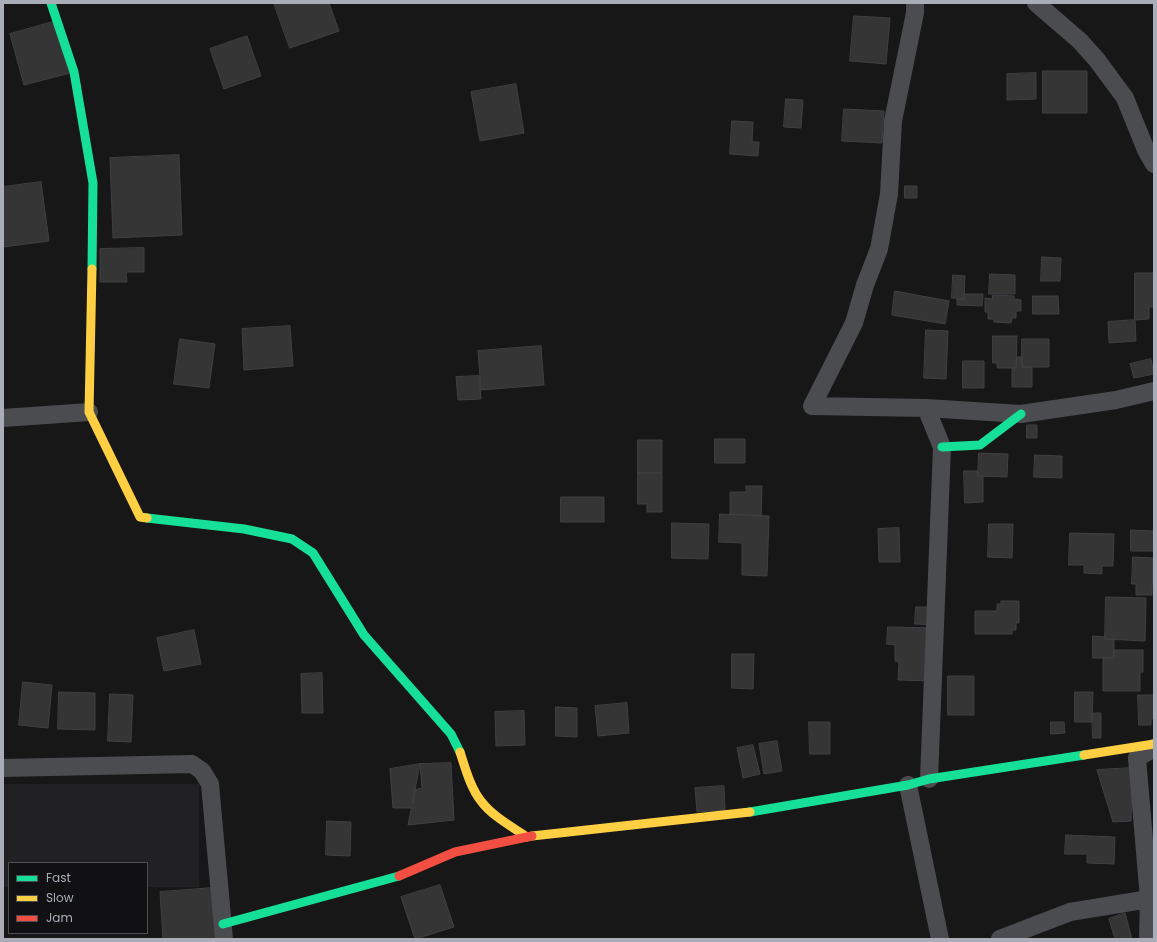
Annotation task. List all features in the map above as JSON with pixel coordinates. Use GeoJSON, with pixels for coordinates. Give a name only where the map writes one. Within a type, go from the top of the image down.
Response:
{"type":"FeatureCollection","features":[{"type":"Feature","properties":{"kind":"street"},"geometry":{"type":"LineString","coordinates":[[51,3],[74,72],[93,183],[89,412],[140,517],[244,529],[292,538],[313,553],[364,635],[451,734],[460,750],[466,772],[480,800],[494,814],[527,837]]}},
{"type":"Feature","properties":{"kind":"street"},"geometry":{"type":"LineString","coordinates":[[915,3],[915,13],[893,121],[889,194],[880,249],[865,285],[854,323],[812,406],[926,408],[1021,414],[1116,400],[1154,391]]}},
{"type":"Feature","properties":{"kind":"street"},"geometry":{"type":"LineString","coordinates":[[1036,3],[1080,41],[1097,60],[1125,98],[1146,150],[1154,164]]}},
{"type":"Feature","properties":{"kind":"street"},"geometry":{"type":"LineString","coordinates":[[926,408],[942,447],[929,779]]}},
{"type":"Feature","properties":{"kind":"street"},"geometry":{"type":"LineString","coordinates":[[3,418],[89,412]]}},
{"type":"Feature","properties":{"kind":"street"},"geometry":{"type":"LineString","coordinates":[[942,447],[980,445],[1021,414]]}},
{"type":"Feature","properties":{"kind":"street"},"geometry":{"type":"LineString","coordinates":[[3,768],[192,764],[202,771],[210,784],[224,932],[405,874],[455,852],[527,837],[773,809],[908,785],[929,779],[1154,744]]}},
{"type":"Feature","properties":{"kind":"street"},"geometry":{"type":"LineString","coordinates":[[1148,939],[1149,899],[1137,758],[1154,748]]}},
{"type":"Feature","properties":{"kind":"street"},"geometry":{"type":"LineString","coordinates":[[908,785],[940,939]]}},
{"type":"Feature","properties":{"kind":"street"},"geometry":{"type":"LineString","coordinates":[[1000,939],[1070,912],[1149,899]]}},
{"type":"Feature","properties":{"kind":"shaded area"},"geometry":{"type":"Polygon","coordinates":[[[3,784],[199,784],[199,887],[148,887],[148,862],[8,862],[8,887],[3,887],[3,784]]]}},
{"type":"Feature","properties":{"kind":"building"},"geometry":{"type":"Polygon","coordinates":[[[274,3],[329,3],[339,31],[290,48],[274,3]]]}},
{"type":"Feature","properties":{"kind":"building"},"geometry":{"type":"Polygon","coordinates":[[[854,16],[890,18],[886,64],[850,61],[854,16]]]}},
{"type":"Feature","properties":{"kind":"building"},"geometry":{"type":"Polygon","coordinates":[[[60,20],[74,72],[24,85],[10,34],[60,20]]]}},
{"type":"Feature","properties":{"kind":"building"},"geometry":{"type":"Polygon","coordinates":[[[247,36],[261,76],[224,89],[210,49],[247,36]]]}},
{"type":"Feature","properties":{"kind":"building"},"geometry":{"type":"Polygon","coordinates":[[[1043,71],[1087,71],[1087,113],[1043,113],[1043,71]]]}},
{"type":"Feature","properties":{"kind":"building"},"geometry":{"type":"Polygon","coordinates":[[[1036,73],[1036,99],[1007,100],[1007,74],[1036,73]]]}},
{"type":"Feature","properties":{"kind":"building"},"geometry":{"type":"Polygon","coordinates":[[[516,84],[524,133],[480,141],[471,92],[516,84]]]}},
{"type":"Feature","properties":{"kind":"building"},"geometry":{"type":"Polygon","coordinates":[[[786,99],[803,100],[801,128],[784,127],[786,99]]]}},
{"type":"Feature","properties":{"kind":"building"},"geometry":{"type":"Polygon","coordinates":[[[844,109],[884,111],[882,143],[842,141],[844,109]]]}},
{"type":"Feature","properties":{"kind":"building"},"geometry":{"type":"Polygon","coordinates":[[[732,121],[753,122],[752,142],[759,142],[758,156],[730,154],[732,121]]]}},
{"type":"Feature","properties":{"kind":"building"},"geometry":{"type":"Polygon","coordinates":[[[179,155],[182,235],[113,238],[110,158],[179,155]]]}},
{"type":"Feature","properties":{"kind":"building"},"geometry":{"type":"Polygon","coordinates":[[[41,182],[49,241],[3,247],[3,187],[41,182]]]}},
{"type":"Feature","properties":{"kind":"building"},"geometry":{"type":"Polygon","coordinates":[[[905,186],[917,186],[917,198],[905,198],[905,186]]]}},
{"type":"Feature","properties":{"kind":"building"},"geometry":{"type":"Polygon","coordinates":[[[144,248],[144,272],[126,272],[127,282],[100,282],[100,249],[144,248]]]}},
{"type":"Feature","properties":{"kind":"building"},"geometry":{"type":"Polygon","coordinates":[[[1042,257],[1061,258],[1060,281],[1041,281],[1042,257]]]}},
{"type":"Feature","properties":{"kind":"building"},"geometry":{"type":"Polygon","coordinates":[[[1135,273],[1154,273],[1154,307],[1149,307],[1149,319],[1135,320],[1135,273]]]}},
{"type":"Feature","properties":{"kind":"building"},"geometry":{"type":"Polygon","coordinates":[[[990,274],[1015,275],[1015,294],[989,294],[990,274]]]}},
{"type":"Feature","properties":{"kind":"building"},"geometry":{"type":"Polygon","coordinates":[[[953,275],[965,276],[964,299],[952,298],[953,275]]]}},
{"type":"Feature","properties":{"kind":"building"},"geometry":{"type":"Polygon","coordinates":[[[895,291],[949,301],[945,324],[892,315],[895,291]]]}},
{"type":"Feature","properties":{"kind":"building"},"geometry":{"type":"Polygon","coordinates":[[[964,294],[983,294],[982,306],[957,305],[957,299],[964,299],[964,294]]]}},
{"type":"Feature","properties":{"kind":"building"},"geometry":{"type":"Polygon","coordinates":[[[993,295],[1014,296],[1014,299],[1021,300],[1021,311],[1016,311],[1016,318],[1012,318],[1011,323],[994,322],[994,319],[988,319],[988,312],[985,312],[985,298],[992,299],[993,295]]]}},
{"type":"Feature","properties":{"kind":"building"},"geometry":{"type":"Polygon","coordinates":[[[1033,296],[1058,296],[1059,314],[1033,314],[1033,296]]]}},
{"type":"Feature","properties":{"kind":"building"},"geometry":{"type":"Polygon","coordinates":[[[1135,320],[1136,341],[1109,343],[1108,322],[1135,320]]]}},
{"type":"Feature","properties":{"kind":"building"},"geometry":{"type":"Polygon","coordinates":[[[290,326],[293,366],[244,370],[242,329],[290,326]]]}},
{"type":"Feature","properties":{"kind":"building"},"geometry":{"type":"Polygon","coordinates":[[[926,330],[948,331],[946,379],[924,378],[926,330]]]}},
{"type":"Feature","properties":{"kind":"building"},"geometry":{"type":"Polygon","coordinates":[[[993,336],[1017,336],[1016,368],[997,368],[997,363],[993,363],[993,336]]]}},
{"type":"Feature","properties":{"kind":"building"},"geometry":{"type":"Polygon","coordinates":[[[180,339],[215,344],[209,388],[174,384],[180,339]]]}},
{"type":"Feature","properties":{"kind":"building"},"geometry":{"type":"Polygon","coordinates":[[[1022,339],[1049,339],[1049,367],[1022,367],[1022,339]]]}},
{"type":"Feature","properties":{"kind":"building"},"geometry":{"type":"Polygon","coordinates":[[[541,346],[544,385],[481,390],[478,351],[541,346]]]}},
{"type":"Feature","properties":{"kind":"building"},"geometry":{"type":"Polygon","coordinates":[[[1017,357],[1022,357],[1022,367],[1032,367],[1032,387],[1012,387],[1012,368],[1016,368],[1017,357]]]}},
{"type":"Feature","properties":{"kind":"building"},"geometry":{"type":"Polygon","coordinates":[[[1151,359],[1154,374],[1134,378],[1130,364],[1151,359]]]}},
{"type":"Feature","properties":{"kind":"building"},"geometry":{"type":"Polygon","coordinates":[[[963,361],[984,361],[984,388],[963,388],[963,361]]]}},
{"type":"Feature","properties":{"kind":"building"},"geometry":{"type":"Polygon","coordinates":[[[479,376],[481,399],[458,400],[456,377],[479,376]]]}},
{"type":"Feature","properties":{"kind":"building"},"geometry":{"type":"Polygon","coordinates":[[[1027,425],[1037,425],[1037,438],[1027,438],[1027,425]]]}},
{"type":"Feature","properties":{"kind":"building"},"geometry":{"type":"Polygon","coordinates":[[[715,439],[745,439],[745,463],[715,463],[715,439]]]}},
{"type":"Feature","properties":{"kind":"building"},"geometry":{"type":"Polygon","coordinates":[[[638,440],[662,440],[662,473],[638,473],[638,440]]]}},
{"type":"Feature","properties":{"kind":"building"},"geometry":{"type":"Polygon","coordinates":[[[979,453],[1008,454],[1007,477],[978,476],[979,453]]]}},
{"type":"Feature","properties":{"kind":"building"},"geometry":{"type":"Polygon","coordinates":[[[1035,455],[1062,456],[1062,478],[1034,477],[1035,455]]]}},
{"type":"Feature","properties":{"kind":"building"},"geometry":{"type":"Polygon","coordinates":[[[964,471],[978,471],[978,476],[983,476],[983,502],[965,503],[964,471]]]}},
{"type":"Feature","properties":{"kind":"building"},"geometry":{"type":"Polygon","coordinates":[[[638,473],[662,473],[662,512],[647,512],[647,504],[638,504],[638,473]]]}},
{"type":"Feature","properties":{"kind":"building"},"geometry":{"type":"Polygon","coordinates":[[[746,486],[762,486],[761,516],[730,514],[730,492],[746,492],[746,486]]]}},
{"type":"Feature","properties":{"kind":"building"},"geometry":{"type":"Polygon","coordinates":[[[561,497],[604,497],[604,522],[561,522],[561,497]]]}},
{"type":"Feature","properties":{"kind":"building"},"geometry":{"type":"Polygon","coordinates":[[[720,514],[769,516],[767,576],[742,575],[742,543],[719,542],[720,514]]]}},
{"type":"Feature","properties":{"kind":"building"},"geometry":{"type":"Polygon","coordinates":[[[672,523],[709,524],[708,559],[672,558],[672,523]]]}},
{"type":"Feature","properties":{"kind":"building"},"geometry":{"type":"Polygon","coordinates":[[[989,524],[1013,524],[1012,558],[988,557],[989,524]]]}},
{"type":"Feature","properties":{"kind":"building"},"geometry":{"type":"Polygon","coordinates":[[[899,528],[900,562],[879,562],[878,529],[899,528]]]}},
{"type":"Feature","properties":{"kind":"building"},"geometry":{"type":"Polygon","coordinates":[[[1131,530],[1154,531],[1154,551],[1131,551],[1131,530]]]}},
{"type":"Feature","properties":{"kind":"building"},"geometry":{"type":"Polygon","coordinates":[[[1070,533],[1114,534],[1113,566],[1102,566],[1102,574],[1084,573],[1084,565],[1069,565],[1070,533]]]}},
{"type":"Feature","properties":{"kind":"building"},"geometry":{"type":"Polygon","coordinates":[[[1133,557],[1153,558],[1152,595],[1136,595],[1136,584],[1132,584],[1133,557]]]}},
{"type":"Feature","properties":{"kind":"building"},"geometry":{"type":"Polygon","coordinates":[[[1106,597],[1146,598],[1145,641],[1105,639],[1106,597]]]}},
{"type":"Feature","properties":{"kind":"building"},"geometry":{"type":"Polygon","coordinates":[[[1001,601],[1019,601],[1019,623],[1016,623],[1016,630],[1012,630],[1012,634],[975,634],[975,611],[997,611],[997,604],[1001,604],[1001,601]]]}},
{"type":"Feature","properties":{"kind":"building"},"geometry":{"type":"Polygon","coordinates":[[[916,607],[940,607],[939,625],[915,624],[916,607]]]}},
{"type":"Feature","properties":{"kind":"building"},"geometry":{"type":"Polygon","coordinates":[[[888,627],[937,628],[935,681],[898,680],[899,662],[895,661],[895,645],[887,644],[888,627]]]}},
{"type":"Feature","properties":{"kind":"building"},"geometry":{"type":"Polygon","coordinates":[[[194,630],[201,664],[164,671],[157,638],[194,630]]]}},
{"type":"Feature","properties":{"kind":"building"},"geometry":{"type":"Polygon","coordinates":[[[1093,636],[1105,637],[1105,639],[1114,639],[1114,658],[1093,658],[1093,636]]]}},
{"type":"Feature","properties":{"kind":"building"},"geometry":{"type":"Polygon","coordinates":[[[1114,650],[1143,650],[1143,672],[1140,672],[1140,691],[1103,691],[1103,658],[1114,658],[1114,650]]]}},
{"type":"Feature","properties":{"kind":"building"},"geometry":{"type":"Polygon","coordinates":[[[732,654],[754,654],[753,689],[732,688],[732,654]]]}},
{"type":"Feature","properties":{"kind":"building"},"geometry":{"type":"Polygon","coordinates":[[[322,673],[323,713],[302,713],[301,674],[322,673]]]}},
{"type":"Feature","properties":{"kind":"building"},"geometry":{"type":"Polygon","coordinates":[[[948,676],[974,676],[974,715],[948,715],[948,676]]]}},
{"type":"Feature","properties":{"kind":"building"},"geometry":{"type":"Polygon","coordinates":[[[23,682],[52,685],[48,728],[19,725],[23,682]]]}},
{"type":"Feature","properties":{"kind":"building"},"geometry":{"type":"Polygon","coordinates":[[[59,692],[95,693],[95,730],[58,729],[59,692]]]}},
{"type":"Feature","properties":{"kind":"building"},"geometry":{"type":"Polygon","coordinates":[[[1075,692],[1093,692],[1092,722],[1075,722],[1075,692]]]}},
{"type":"Feature","properties":{"kind":"building"},"geometry":{"type":"Polygon","coordinates":[[[110,694],[133,695],[131,742],[108,741],[110,694]]]}},
{"type":"Feature","properties":{"kind":"building"},"geometry":{"type":"Polygon","coordinates":[[[1138,695],[1154,695],[1154,718],[1151,719],[1151,725],[1139,725],[1138,695]]]}},
{"type":"Feature","properties":{"kind":"building"},"geometry":{"type":"Polygon","coordinates":[[[627,703],[629,733],[598,736],[595,706],[627,703]]]}},
{"type":"Feature","properties":{"kind":"building"},"geometry":{"type":"Polygon","coordinates":[[[556,707],[577,708],[577,737],[556,736],[556,707]]]}},
{"type":"Feature","properties":{"kind":"building"},"geometry":{"type":"Polygon","coordinates":[[[524,711],[525,745],[496,746],[495,712],[524,711]]]}},
{"type":"Feature","properties":{"kind":"building"},"geometry":{"type":"Polygon","coordinates":[[[1092,713],[1101,713],[1101,738],[1093,738],[1092,713]]]}},
{"type":"Feature","properties":{"kind":"building"},"geometry":{"type":"Polygon","coordinates":[[[809,722],[830,722],[830,754],[810,754],[809,722]]]}},
{"type":"Feature","properties":{"kind":"building"},"geometry":{"type":"Polygon","coordinates":[[[1051,722],[1064,722],[1065,733],[1051,734],[1051,722]]]}},
{"type":"Feature","properties":{"kind":"building"},"geometry":{"type":"Polygon","coordinates":[[[777,741],[782,771],[764,774],[759,744],[777,741]]]}},
{"type":"Feature","properties":{"kind":"building"},"geometry":{"type":"Polygon","coordinates":[[[753,745],[760,774],[743,778],[737,748],[753,745]]]}},
{"type":"Feature","properties":{"kind":"building"},"geometry":{"type":"Polygon","coordinates":[[[451,763],[454,820],[408,825],[420,764],[451,763]]]}},
{"type":"Feature","properties":{"kind":"building"},"geometry":{"type":"Polygon","coordinates":[[[420,764],[422,788],[414,790],[413,808],[393,808],[390,769],[420,764]]]}},
{"type":"Feature","properties":{"kind":"building"},"geometry":{"type":"Polygon","coordinates":[[[1132,768],[1131,821],[1113,822],[1097,770],[1132,768]]]}},
{"type":"Feature","properties":{"kind":"building"},"geometry":{"type":"Polygon","coordinates":[[[724,786],[725,810],[697,812],[695,788],[724,786]]]}},
{"type":"Feature","properties":{"kind":"building"},"geometry":{"type":"Polygon","coordinates":[[[327,821],[351,822],[350,856],[326,855],[327,821]]]}},
{"type":"Feature","properties":{"kind":"building"},"geometry":{"type":"Polygon","coordinates":[[[1066,835],[1115,837],[1114,864],[1087,863],[1087,854],[1065,854],[1066,835]]]}},
{"type":"Feature","properties":{"kind":"building"},"geometry":{"type":"Polygon","coordinates":[[[440,885],[454,927],[415,939],[401,897],[440,885]]]}},
{"type":"Feature","properties":{"kind":"building"},"geometry":{"type":"Polygon","coordinates":[[[213,888],[216,939],[163,939],[160,892],[213,888]]]}},
{"type":"Feature","properties":{"kind":"building"},"geometry":{"type":"Polygon","coordinates":[[[1125,913],[1132,939],[1115,939],[1109,919],[1125,913]]]}},
{"type":"Feature","properties":{"kind":"traffic: fast"},"geometry":{"type":"LineString","coordinates":[[51,3],[74,72],[93,183],[92,269]]}},
{"type":"Feature","properties":{"kind":"traffic: fast"},"geometry":{"type":"LineString","coordinates":[[942,447],[980,445],[1021,414]]}},
{"type":"Feature","properties":{"kind":"traffic: fast"},"geometry":{"type":"LineString","coordinates":[[147,518],[244,529],[292,539],[313,553],[364,635],[451,734],[460,752]]}},
{"type":"Feature","properties":{"kind":"traffic: fast"},"geometry":{"type":"LineString","coordinates":[[750,812],[908,785],[929,779],[1084,755]]}},
{"type":"Feature","properties":{"kind":"traffic: fast"},"geometry":{"type":"LineString","coordinates":[[223,924],[399,876]]}},
{"type":"Feature","properties":{"kind":"traffic: slow"},"geometry":{"type":"LineString","coordinates":[[92,269],[89,412],[140,517],[147,518]]}},
{"type":"Feature","properties":{"kind":"traffic: slow"},"geometry":{"type":"LineString","coordinates":[[1084,755],[1154,744]]}},
{"type":"Feature","properties":{"kind":"traffic: slow"},"geometry":{"type":"LineString","coordinates":[[460,752],[471,783],[481,801],[496,816],[527,837]]}},
{"type":"Feature","properties":{"kind":"traffic: slow"},"geometry":{"type":"LineString","coordinates":[[532,836],[750,812]]}},
{"type":"Feature","properties":{"kind":"traffic: jam"},"geometry":{"type":"LineString","coordinates":[[399,876],[455,852],[532,836]]}}]}
